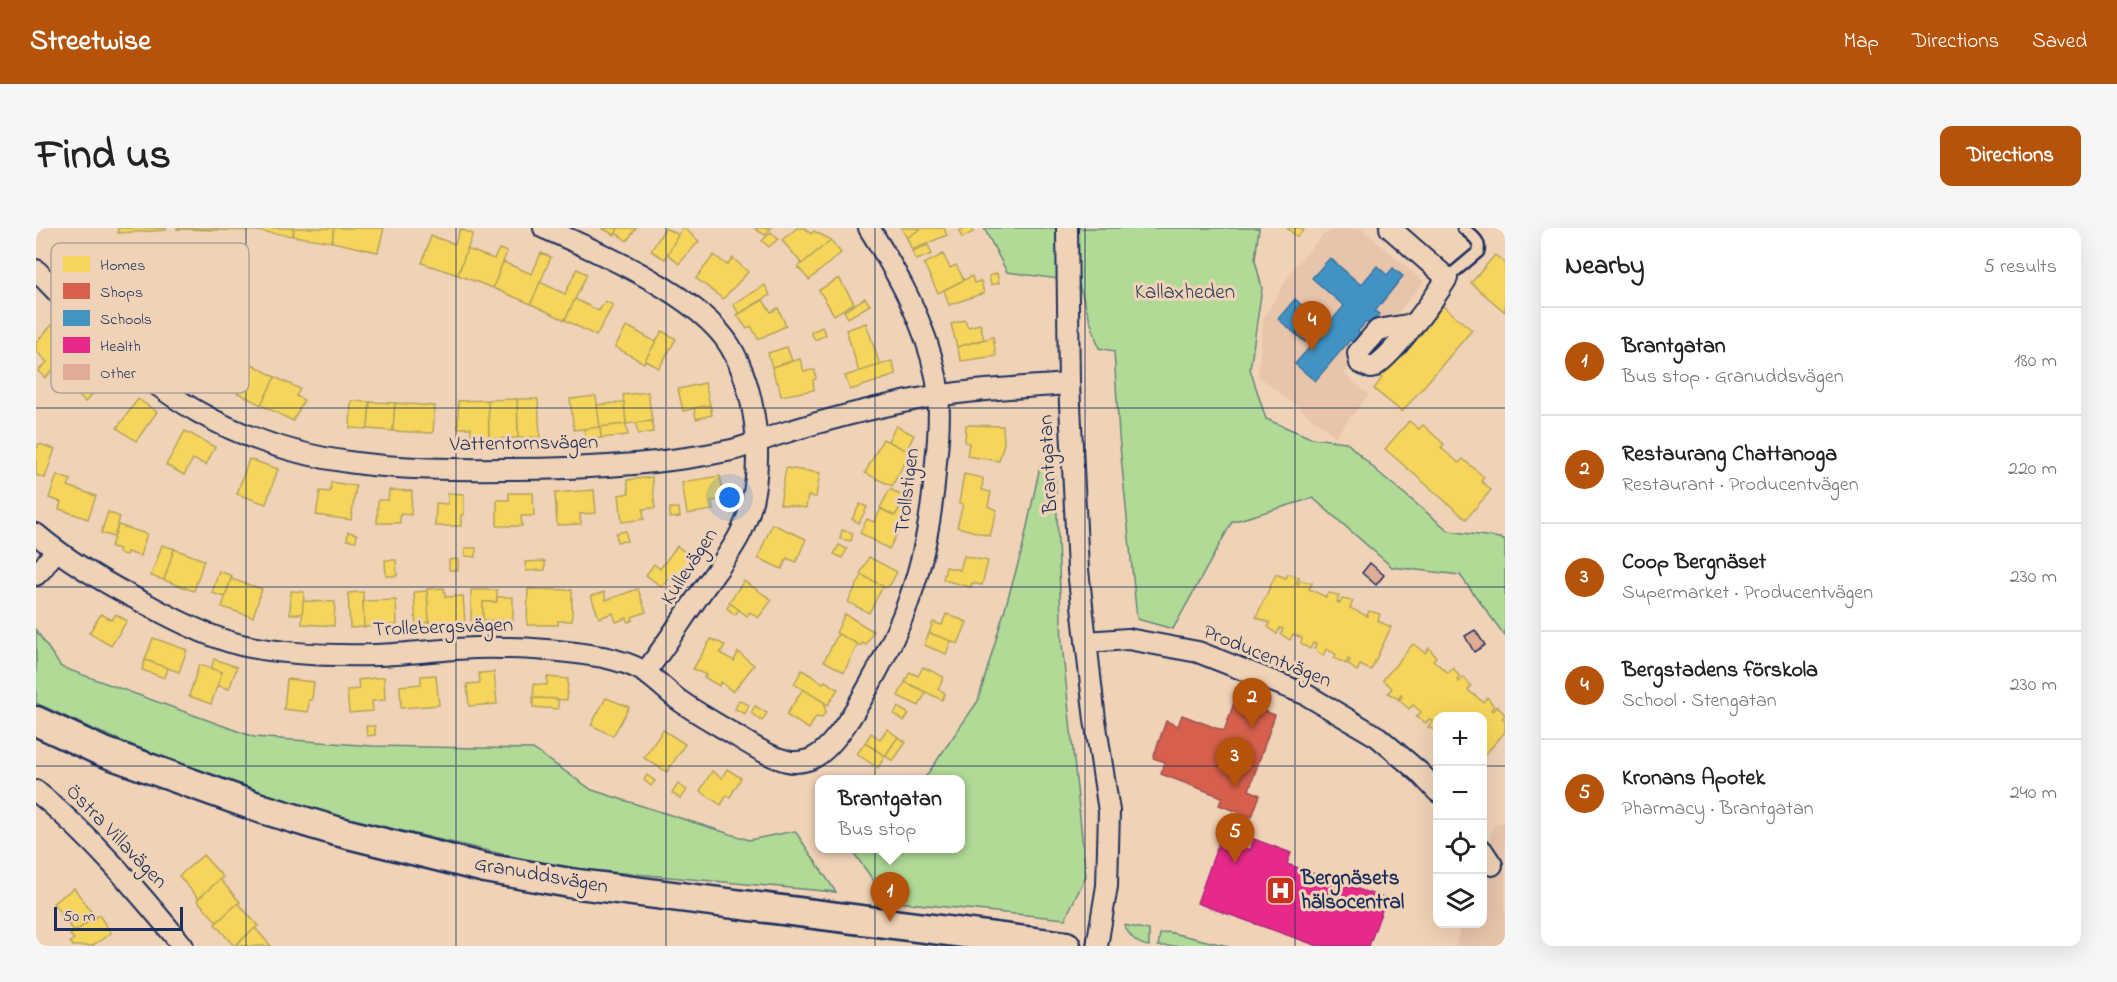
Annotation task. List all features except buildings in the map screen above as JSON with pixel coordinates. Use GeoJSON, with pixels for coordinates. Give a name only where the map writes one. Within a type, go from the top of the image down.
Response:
{"type":"FeatureCollection","features":[{"type":"Feature","properties":{"kind":"street","name":"Kullevägen"},"geometry":{"type":"LineString","coordinates":[[544,228],[647,278],[691,305],[715,326],[729,345],[749,393],[757,442],[757,479],[750,511],[734,546],[645,673]]}},
{"type":"Feature","properties":{"kind":"street","name":"Trollstigen"},"geometry":{"type":"LineString","coordinates":[[824,750],[853,712],[885,658],[903,621],[927,538],[934,496],[938,437],[936,378],[915,310],[898,276],[869,228]]}},
{"type":"Feature","properties":{"kind":"street","name":"Brantgatan"},"geometry":{"type":"LineString","coordinates":[[1067,228],[1069,384],[1078,570],[1095,720],[1109,811],[1107,886],[1097,946]]}},
{"type":"Feature","properties":{"kind":"street"},"geometry":{"type":"LineString","coordinates":[[1390,228],[1447,278],[1437,295],[1413,324]]}},
{"type":"Feature","properties":{"kind":"street","name":"Vattentornsvägen"},"geometry":{"type":"LineString","coordinates":[[36,270],[51,286]]}},
{"type":"Feature","properties":{"kind":"street","name":"Vattentornsvägen"},"geometry":{"type":"LineString","coordinates":[[170,393],[228,428],[255,440],[305,455],[366,465],[420,469],[566,469],[660,460],[733,449],[876,407],[938,396],[1069,384]]}},
{"type":"Feature","properties":{"kind":"street","name":"Trollebergsvägen"},"geometry":{"type":"LineString","coordinates":[[36,534],[85,570],[179,622],[240,644],[269,650],[322,655],[376,655],[481,648],[523,649],[603,657],[622,662],[645,673],[687,706],[778,759],[798,762],[816,757],[824,750]]}},
{"type":"Feature","properties":{"kind":"street"},"geometry":{"type":"LineString","coordinates":[[36,575],[56,550]]}},
{"type":"Feature","properties":{"kind":"street","name":"Producentvägen"},"geometry":{"type":"LineString","coordinates":[[1086,642],[1128,639],[1198,652],[1305,694],[1378,737],[1419,772],[1433,788]]}},
{"type":"Feature","properties":{"kind":"street","name":"Granuddsvägen"},"geometry":{"type":"LineString","coordinates":[[36,721],[101,751],[263,809],[406,850],[485,868],[570,883],[1066,946]]}},
{"type":"Feature","properties":{"kind":"street","name":"Östra Villavägen"},"geometry":{"type":"LineString","coordinates":[[36,791],[70,821],[134,886],[183,946]]}},
{"type":"Feature","properties":{"kind":"lane"},"geometry":{"type":"LineString","coordinates":[[1447,278],[1480,248],[1479,243],[1462,228]]}},
{"type":"Feature","properties":{"kind":"shaded area"},"geometry":{"type":"Polygon","coordinates":[[[1338,228],[1361,228],[1424,282],[1344,374],[1369,395],[1335,436],[1258,376],[1263,319],[1294,267],[1324,234],[1338,228]]]}},
{"type":"Feature","properties":{"kind":"shaded area"},"geometry":{"type":"Polygon","coordinates":[[[1505,821],[1505,946],[1455,946],[1461,928],[1487,928],[1487,851],[1494,824],[1505,821]]]}},
{"type":"Feature","properties":{"kind":"green space"},"geometry":{"type":"Polygon","coordinates":[[[984,228],[1056,228],[1058,279],[1007,272],[984,228]]]}},
{"type":"Feature","properties":{"kind":"green space","name":"Kallaxheden"},"geometry":{"type":"Polygon","coordinates":[[[1061,228],[1259,228],[1255,260],[1262,288],[1250,369],[1266,419],[1311,438],[1346,442],[1449,531],[1500,538],[1505,541],[1505,636],[1460,575],[1392,567],[1313,498],[1232,522],[1173,629],[1137,619],[1119,436],[1114,351],[1099,348],[1061,228]]]}},
{"type":"Feature","properties":{"kind":"green space"},"geometry":{"type":"Polygon","coordinates":[[[1055,464],[1062,644],[1086,876],[1065,919],[888,901],[854,853],[965,853],[965,775],[927,775],[978,701],[1022,550],[1040,466],[1055,464]]]}},
{"type":"Feature","properties":{"kind":"green space"},"geometry":{"type":"Polygon","coordinates":[[[36,630],[61,667],[254,737],[373,746],[533,749],[592,790],[749,840],[795,831],[836,892],[558,867],[265,799],[95,730],[36,703],[36,630]]]}},
{"type":"Feature","properties":{"kind":"green space"},"geometry":{"type":"Polygon","coordinates":[[[1124,925],[1149,930],[1149,946],[1134,939],[1124,925]]]}},
{"type":"Feature","properties":{"kind":"green space"},"geometry":{"type":"Polygon","coordinates":[[[1168,932],[1228,946],[1158,946],[1160,934],[1168,932]]]}},
{"type":"Feature","properties":{"kind":"place","name":"Bergstadens förskola"},"geometry":{"type":"Point","coordinates":[1312,351]}},
{"type":"Feature","properties":{"kind":"place","name":"Restaurang Chattanoga"},"geometry":{"type":"Point","coordinates":[1252,728]}},
{"type":"Feature","properties":{"kind":"place","name":"Coop Bergnäset"},"geometry":{"type":"Point","coordinates":[1235,787]}},
{"type":"Feature","properties":{"kind":"place","name":"Kronans Apotek"},"geometry":{"type":"Point","coordinates":[1235,863]}},
{"type":"Feature","properties":{"kind":"place","name":"Bergnäsets hälsocentral"},"geometry":{"type":"Point","coordinates":[1280,891]}},
{"type":"Feature","properties":{"kind":"place","name":"Brantgatan"},"geometry":{"type":"Point","coordinates":[890,922]}}]}
